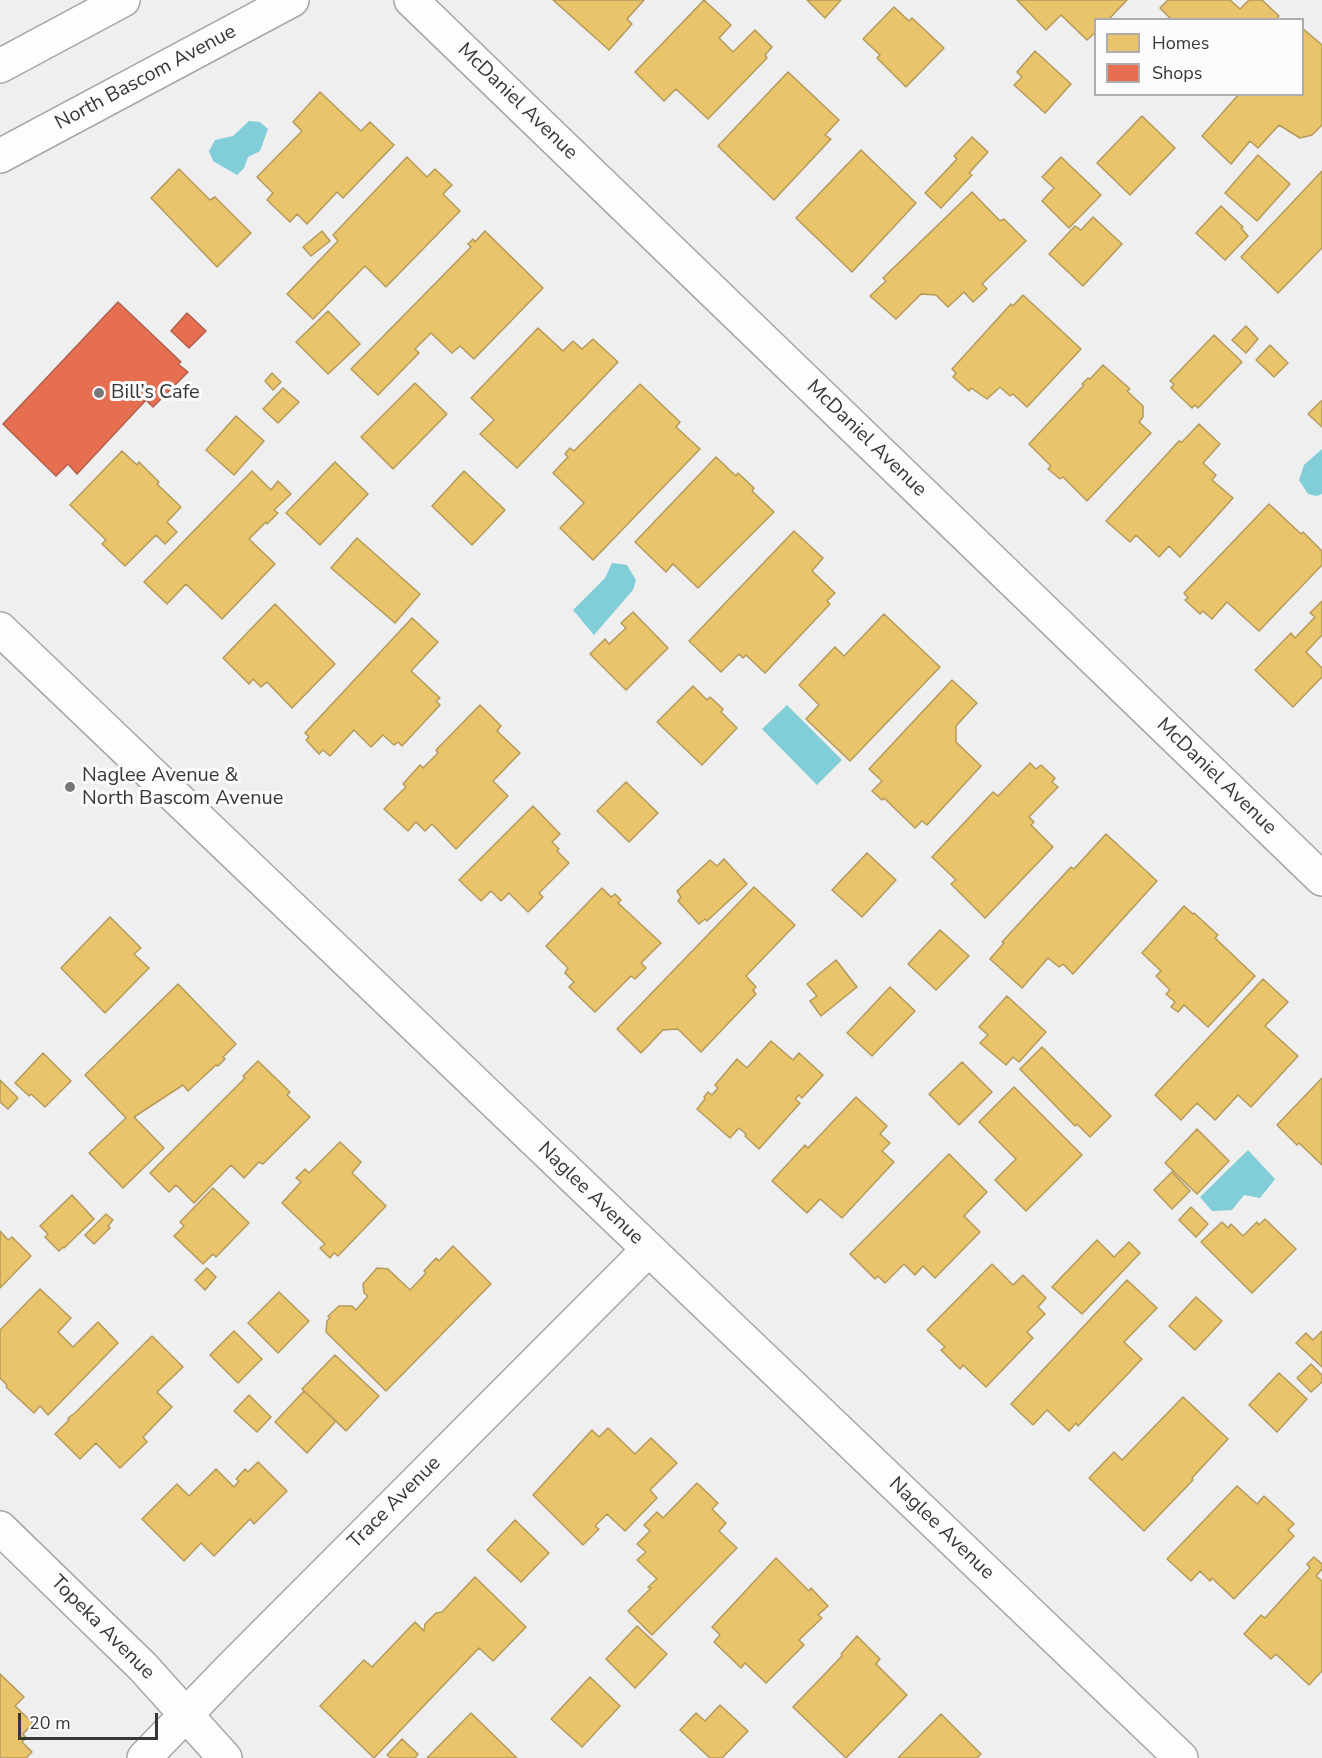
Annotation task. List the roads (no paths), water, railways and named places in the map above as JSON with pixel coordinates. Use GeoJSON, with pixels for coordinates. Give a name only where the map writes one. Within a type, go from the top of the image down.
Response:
{"type":"FeatureCollection","features":[{"type":"Feature","properties":{"kind":"street"},"geometry":{"type":"LineString","coordinates":[[0,66],[123,0]]}},
{"type":"Feature","properties":{"kind":"street","name":"North Bascom Avenue"},"geometry":{"type":"LineString","coordinates":[[0,156],[292,0]]}},
{"type":"Feature","properties":{"kind":"street","name":"McDaniel Avenue"},"geometry":{"type":"LineString","coordinates":[[411,0],[1322,879]]}},
{"type":"Feature","properties":{"kind":"street","name":"Naglee Avenue"},"geometry":{"type":"LineString","coordinates":[[0,629],[1180,1758]]}},
{"type":"Feature","properties":{"kind":"street","name":"Trace Avenue"},"geometry":{"type":"LineString","coordinates":[[144,1758],[421,1476],[648,1250]]}},
{"type":"Feature","properties":{"kind":"street","name":"Topeka Avenue"},"geometry":{"type":"LineString","coordinates":[[0,1528],[143,1667],[225,1758]]}},
{"type":"Feature","properties":{"kind":"water"},"geometry":{"type":"Polygon","coordinates":[[[249,121],[260,122],[268,129],[260,151],[248,157],[244,168],[237,175],[213,161],[209,151],[215,140],[233,136],[249,121]]]}},
{"type":"Feature","properties":{"kind":"water"},"geometry":{"type":"Polygon","coordinates":[[[1322,449],[1322,494],[1317,496],[1308,494],[1299,480],[1304,465],[1322,449]]]}},
{"type":"Feature","properties":{"kind":"water"},"geometry":{"type":"Polygon","coordinates":[[[612,563],[627,565],[636,580],[633,590],[594,635],[573,610],[605,578],[612,563]]]}},
{"type":"Feature","properties":{"kind":"water"},"geometry":{"type":"Polygon","coordinates":[[[787,705],[842,760],[817,785],[762,729],[787,705]]]}},
{"type":"Feature","properties":{"kind":"water"},"geometry":{"type":"Polygon","coordinates":[[[1248,1150],[1275,1179],[1260,1198],[1244,1195],[1232,1210],[1212,1211],[1200,1197],[1248,1150]]]}},
{"type":"Feature","properties":{"kind":"place","name":"Bill’s Cafe"},"geometry":{"type":"Point","coordinates":[99,393]}},
{"type":"Feature","properties":{"kind":"place","name":"Naglee Avenue & North Bascom Avenue"},"geometry":{"type":"Point","coordinates":[70,787]}}]}
